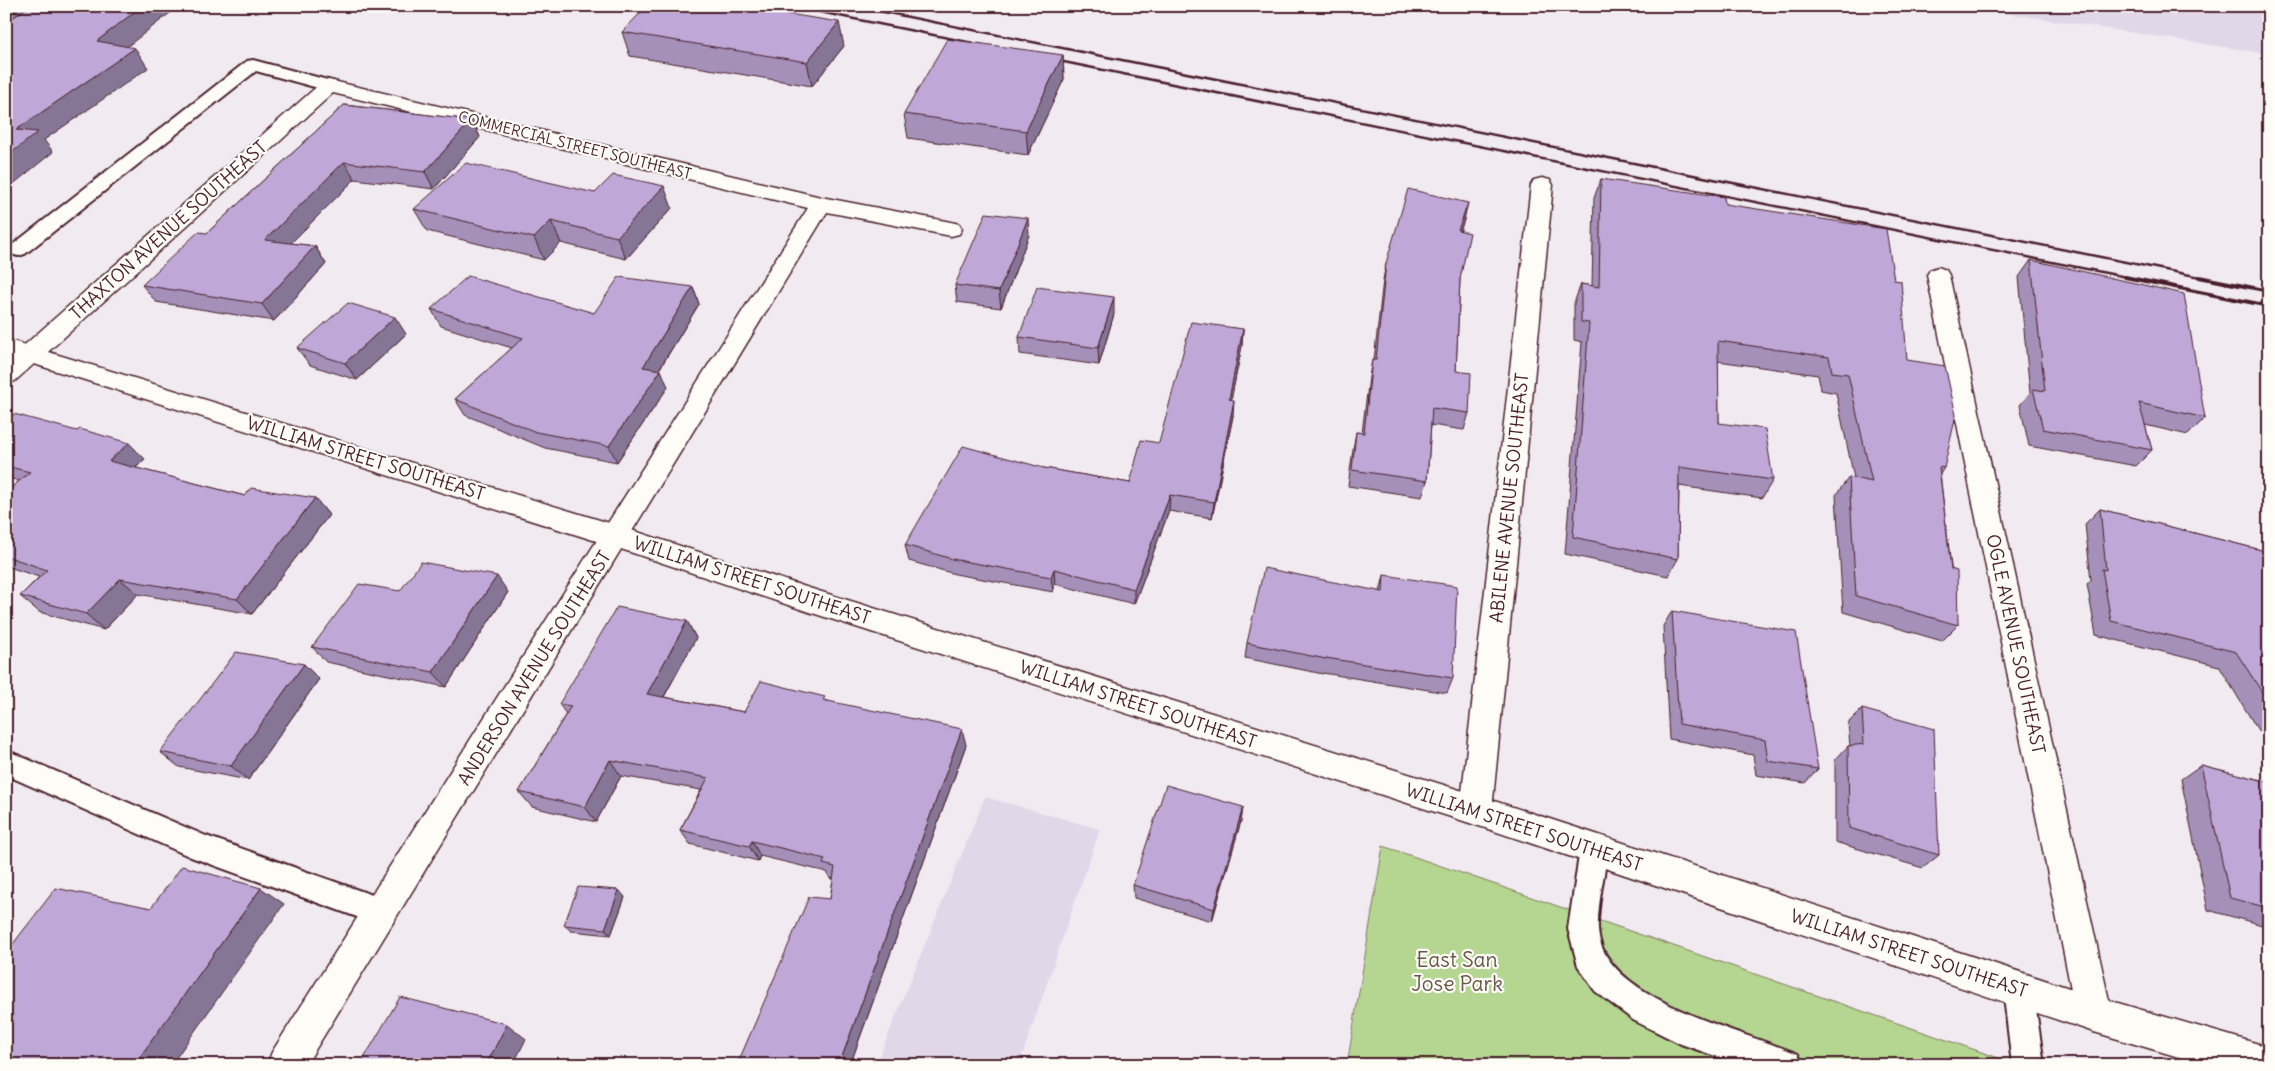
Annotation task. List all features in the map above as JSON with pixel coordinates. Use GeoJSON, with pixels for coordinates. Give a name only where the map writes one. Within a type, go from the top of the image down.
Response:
{"type":"FeatureCollection","features":[{"type":"Feature","properties":{"kind":"street","name":"COMMERCIAL STREET SOUTHEAST"},"geometry":{"type":"LineString","coordinates":[[329,86],[821,204]]}},
{"type":"Feature","properties":{"kind":"street","name":"THAXTON AVENUE SOUTHEAST"},"geometry":{"type":"LineString","coordinates":[[6,375],[18,351],[329,86]]}},
{"type":"Feature","properties":{"kind":"street","name":"ABILENE AVENUE SOUTHEAST"},"geometry":{"type":"LineString","coordinates":[[1476,810],[1542,186]]}},
{"type":"Feature","properties":{"kind":"street"},"geometry":{"type":"LineString","coordinates":[[821,204],[951,229]]}},
{"type":"Feature","properties":{"kind":"street","name":"ANDERSON AVENUE SOUTHEAST"},"geometry":{"type":"LineString","coordinates":[[285,1065],[821,204]]}},
{"type":"Feature","properties":{"kind":"street","name":"OGLE AVENUE SOUTHEAST"},"geometry":{"type":"LineString","coordinates":[[1938,275],[2094,1014]]}},
{"type":"Feature","properties":{"kind":"street","name":"WILLIAM STREET SOUTHEAST"},"geometry":{"type":"LineString","coordinates":[[18,351],[616,536],[809,600],[1476,810],[2094,1014],[2269,1065]]}},
{"type":"Feature","properties":{"kind":"lane"},"geometry":{"type":"LineString","coordinates":[[18,250],[253,65],[329,86]]}},
{"type":"Feature","properties":{"kind":"lane"},"geometry":{"type":"LineString","coordinates":[[6,762],[201,848],[382,912]]}},
{"type":"Feature","properties":{"kind":"lane"},"geometry":{"type":"LineString","coordinates":[[1594,849],[1583,929],[1589,955],[1606,980],[1644,1009],[1681,1028],[1787,1065]]}},
{"type":"Feature","properties":{"kind":"lane"},"geometry":{"type":"LineString","coordinates":[[2018,988],[2028,1065]]}},
{"type":"Feature","properties":{"kind":"shaded area"},"geometry":{"type":"Polygon","coordinates":[[[1960,6],[2269,6],[2269,54],[1960,6]]]}},
{"type":"Feature","properties":{"kind":"shaded area"},"geometry":{"type":"Polygon","coordinates":[[[985,797],[1100,829],[1019,1065],[876,1065],[985,797]]]}},
{"type":"Feature","properties":{"kind":"green space","name":"East San Jose Park"},"geometry":{"type":"Polygon","coordinates":[[[1383,846],[2019,1065],[1347,1065],[1383,846]]]}},
{"type":"Feature","properties":{"kind":"building"},"geometry":{"type":"Polygon","coordinates":[[[29,6],[142,6],[97,41],[135,48],[16,130],[38,132],[6,157],[6,23],[29,6]]]}},
{"type":"Feature","properties":{"kind":"building"},"geometry":{"type":"Polygon","coordinates":[[[647,6],[737,6],[839,22],[807,62],[622,32],[647,6]]]}},
{"type":"Feature","properties":{"kind":"building"},"geometry":{"type":"Polygon","coordinates":[[[947,39],[1063,55],[1026,131],[904,114],[947,39]]]}},
{"type":"Feature","properties":{"kind":"building"},"geometry":{"type":"Polygon","coordinates":[[[344,105],[472,120],[425,172],[344,162],[265,240],[315,246],[262,304],[142,285],[198,232],[207,233],[344,105]]]}},
{"type":"Feature","properties":{"kind":"building"},"geometry":{"type":"Polygon","coordinates":[[[466,163],[595,193],[613,175],[664,186],[617,237],[551,221],[534,238],[414,209],[466,163]]]}},
{"type":"Feature","properties":{"kind":"building"},"geometry":{"type":"Polygon","coordinates":[[[1601,179],[1724,197],[1725,204],[1886,229],[1894,280],[1901,281],[1907,360],[1945,366],[1956,415],[1944,468],[1939,467],[1951,569],[1957,571],[1958,625],[1856,596],[1849,477],[1872,482],[1848,374],[1832,372],[1829,357],[1718,341],[1719,423],[1765,429],[1773,480],[1679,467],[1678,559],[1573,537],[1589,323],[1581,322],[1581,284],[1599,287],[1601,179]]]}},
{"type":"Feature","properties":{"kind":"building"},"geometry":{"type":"Polygon","coordinates":[[[1408,189],[1468,203],[1458,230],[1470,233],[1460,279],[1456,371],[1471,373],[1469,413],[1432,408],[1427,481],[1352,470],[1356,432],[1364,433],[1372,360],[1376,360],[1386,263],[1408,189]]]}},
{"type":"Feature","properties":{"kind":"building"},"geometry":{"type":"Polygon","coordinates":[[[986,213],[1028,218],[999,291],[955,285],[986,213]]]}},
{"type":"Feature","properties":{"kind":"building"},"geometry":{"type":"Polygon","coordinates":[[[2031,260],[2184,294],[2205,418],[2139,403],[2152,450],[2043,429],[2033,389],[2045,391],[2031,260]]]}},
{"type":"Feature","properties":{"kind":"building"},"geometry":{"type":"Polygon","coordinates":[[[468,276],[594,313],[619,277],[693,287],[643,367],[661,370],[609,446],[536,432],[455,399],[523,338],[431,309],[468,276]]]}},
{"type":"Feature","properties":{"kind":"building"},"geometry":{"type":"Polygon","coordinates":[[[1037,287],[1114,297],[1098,348],[1019,337],[1037,287]]]}},
{"type":"Feature","properties":{"kind":"building"},"geometry":{"type":"Polygon","coordinates":[[[348,303],[395,317],[345,363],[297,348],[348,303]]]}},
{"type":"Feature","properties":{"kind":"building"},"geometry":{"type":"Polygon","coordinates":[[[1191,322],[1243,329],[1229,399],[1234,400],[1214,502],[1170,495],[1134,589],[1054,569],[1051,577],[952,559],[905,545],[963,446],[1044,468],[1130,483],[1141,440],[1159,443],[1191,322]]]}},
{"type":"Feature","properties":{"kind":"building"},"geometry":{"type":"Polygon","coordinates":[[[14,414],[77,431],[80,429],[129,443],[109,461],[245,496],[251,488],[315,498],[237,599],[120,579],[86,614],[20,596],[47,570],[6,556],[6,492],[30,472],[6,466],[6,421],[14,414]]]}},
{"type":"Feature","properties":{"kind":"building"},"geometry":{"type":"Polygon","coordinates":[[[2100,509],[2269,552],[2269,703],[2236,652],[2111,621],[2102,569],[2106,570],[2100,509]]]}},
{"type":"Feature","properties":{"kind":"building"},"geometry":{"type":"Polygon","coordinates":[[[421,562],[497,576],[433,672],[312,647],[359,584],[400,591],[421,562]]]}},
{"type":"Feature","properties":{"kind":"building"},"geometry":{"type":"Polygon","coordinates":[[[1264,568],[1383,592],[1384,575],[1457,586],[1453,678],[1326,659],[1247,643],[1264,568]]]}},
{"type":"Feature","properties":{"kind":"building"},"geometry":{"type":"Polygon","coordinates":[[[617,607],[687,621],[647,694],[744,712],[761,681],[825,697],[823,700],[962,729],[839,1065],[737,1065],[809,897],[830,899],[835,867],[823,864],[825,859],[752,841],[749,846],[680,830],[708,778],[610,760],[585,807],[519,792],[571,706],[559,704],[617,607]]]}},
{"type":"Feature","properties":{"kind":"building"},"geometry":{"type":"Polygon","coordinates":[[[1672,611],[1796,632],[1818,769],[1768,761],[1765,740],[1679,724],[1672,611]]]}},
{"type":"Feature","properties":{"kind":"building"},"geometry":{"type":"Polygon","coordinates":[[[236,652],[304,664],[231,766],[160,752],[236,652]]]}},
{"type":"Feature","properties":{"kind":"building"},"geometry":{"type":"Polygon","coordinates":[[[1862,709],[1934,729],[1939,855],[1849,828],[1848,746],[1864,744],[1862,709]]]}},
{"type":"Feature","properties":{"kind":"building"},"geometry":{"type":"Polygon","coordinates":[[[2201,765],[2269,782],[2269,908],[2230,898],[2201,765]]]}},
{"type":"Feature","properties":{"kind":"building"},"geometry":{"type":"Polygon","coordinates":[[[1166,785],[1243,807],[1214,909],[1133,885],[1166,785]]]}},
{"type":"Feature","properties":{"kind":"building"},"geometry":{"type":"Polygon","coordinates":[[[182,866],[261,888],[134,1065],[6,1065],[6,953],[56,888],[151,908],[182,866]]]}},
{"type":"Feature","properties":{"kind":"building"},"geometry":{"type":"Polygon","coordinates":[[[578,887],[619,890],[605,929],[564,925],[578,887]]]}},
{"type":"Feature","properties":{"kind":"building"},"geometry":{"type":"Polygon","coordinates":[[[400,997],[507,1024],[486,1065],[360,1065],[400,997]]]}},
{"type":"Feature","properties":{"kind":"railway"},"geometry":{"type":"LineString","coordinates":[[790,6],[983,45]]}},
{"type":"Feature","properties":{"kind":"railway"},"geometry":{"type":"LineString","coordinates":[[854,6],[2205,278]]}},
{"type":"Feature","properties":{"kind":"railway"},"geometry":{"type":"LineString","coordinates":[[1049,59],[2131,278]]}},
{"type":"Feature","properties":{"kind":"railway"},"geometry":{"type":"LineString","coordinates":[[2125,277],[2269,306]]}},
{"type":"Feature","properties":{"kind":"railway"},"geometry":{"type":"LineString","coordinates":[[2199,277],[2269,291]]}}]}
